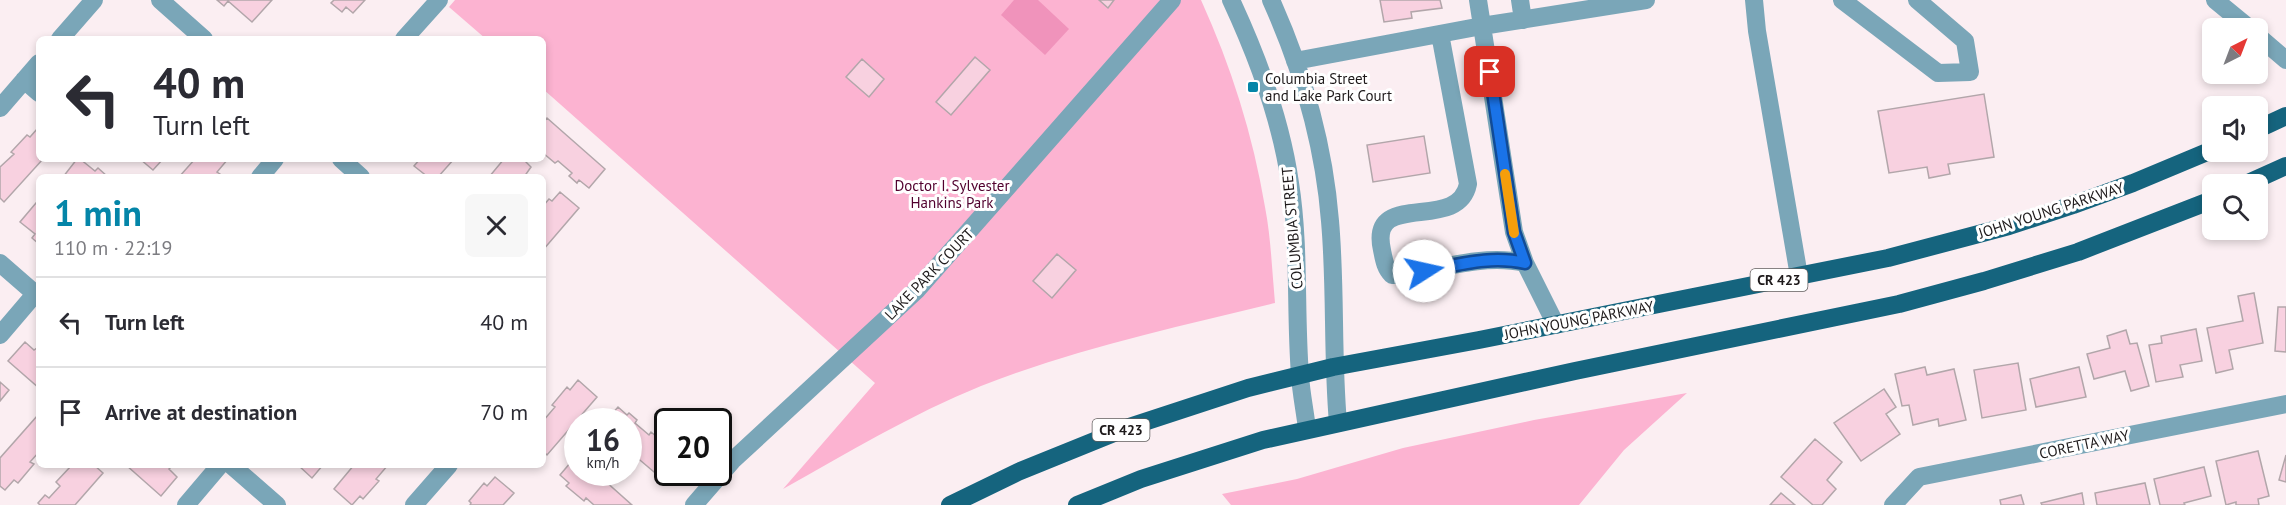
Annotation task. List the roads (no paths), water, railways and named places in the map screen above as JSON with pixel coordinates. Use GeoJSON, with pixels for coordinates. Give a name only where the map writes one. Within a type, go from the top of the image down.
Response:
{"type":"FeatureCollection","features":[{"type":"Feature","properties":{"kind":"main road"},"geometry":{"type":"LineString","coordinates":[[2268,124],[2286,116]]}},
{"type":"Feature","properties":{"kind":"main road","name":"JOHN YOUNG PARKWAY"},"geometry":{"type":"LineString","coordinates":[[950,505],[1018,472],[1129,427],[1248,387],[1333,367],[1888,258],[2009,226],[2133,183],[2202,154]]}},
{"type":"Feature","properties":{"kind":"main road"},"geometry":{"type":"LineString","coordinates":[[2268,174],[2286,166]]}},
{"type":"Feature","properties":{"kind":"main road"},"geometry":{"type":"LineString","coordinates":[[1077,505],[1141,479],[1197,460],[1307,429],[1899,304],[2078,252],[2202,204]]}},
{"type":"Feature","properties":{"kind":"street"},"geometry":{"type":"LineString","coordinates":[[63,36],[94,0]]}},
{"type":"Feature","properties":{"kind":"street"},"geometry":{"type":"LineString","coordinates":[[160,0],[201,36]]}},
{"type":"Feature","properties":{"kind":"street"},"geometry":{"type":"LineString","coordinates":[[407,36],[439,0]]}},
{"type":"Feature","properties":{"kind":"street","name":"LAKE PARK COURT"},"geometry":{"type":"LineString","coordinates":[[694,505],[732,461],[916,291],[1172,0]]}},
{"type":"Feature","properties":{"kind":"street","name":"COLUMBIA STREET"},"geometry":{"type":"LineString","coordinates":[[1231,0],[1273,107],[1290,182],[1298,278],[1300,375],[1307,429]]}},
{"type":"Feature","properties":{"kind":"street"},"geometry":{"type":"LineString","coordinates":[[1271,0],[1295,61],[1313,123],[1324,173],[1333,269],[1333,367],[1338,423]]}},
{"type":"Feature","properties":{"kind":"street"},"geometry":{"type":"LineString","coordinates":[[1478,0],[1514,232],[1525,263],[1556,325]]}},
{"type":"Feature","properties":{"kind":"street"},"geometry":{"type":"LineString","coordinates":[[1520,0],[1523,20]]}},
{"type":"Feature","properties":{"kind":"street"},"geometry":{"type":"LineString","coordinates":[[1295,61],[1482,26],[1646,0]]}},
{"type":"Feature","properties":{"kind":"street"},"geometry":{"type":"LineString","coordinates":[[1754,0],[1756,31],[1799,276]]}},
{"type":"Feature","properties":{"kind":"street"},"geometry":{"type":"LineString","coordinates":[[1842,0],[1938,73],[1970,72],[1965,41],[1917,0]]}},
{"type":"Feature","properties":{"kind":"street"},"geometry":{"type":"LineString","coordinates":[[2215,0],[2236,18]]}},
{"type":"Feature","properties":{"kind":"street"},"geometry":{"type":"LineString","coordinates":[[1440,34],[1468,184],[1466,193],[1460,201],[1442,210],[1394,215],[1387,220],[1383,228],[1381,244],[1386,270],[1392,275],[1403,275],[1488,260],[1504,259],[1525,263]]}},
{"type":"Feature","properties":{"kind":"street"},"geometry":{"type":"LineString","coordinates":[[2268,45],[2286,60]]}},
{"type":"Feature","properties":{"kind":"street"},"geometry":{"type":"LineString","coordinates":[[0,108],[36,66]]}},
{"type":"Feature","properties":{"kind":"street"},"geometry":{"type":"LineString","coordinates":[[24,80],[36,90]]}},
{"type":"Feature","properties":{"kind":"street"},"geometry":{"type":"LineString","coordinates":[[262,174],[272,162]]}},
{"type":"Feature","properties":{"kind":"street"},"geometry":{"type":"LineString","coordinates":[[344,162],[358,174]]}},
{"type":"Feature","properties":{"kind":"street"},"geometry":{"type":"LineString","coordinates":[[0,263],[36,294]]}},
{"type":"Feature","properties":{"kind":"street"},"geometry":{"type":"LineString","coordinates":[[0,335],[36,296]]}},
{"type":"Feature","properties":{"kind":"street","name":"CORETTA WAY"},"geometry":{"type":"LineString","coordinates":[[1893,505],[1919,477],[2286,404]]}},
{"type":"Feature","properties":{"kind":"street"},"geometry":{"type":"LineString","coordinates":[[186,505],[217,468]]}},
{"type":"Feature","properties":{"kind":"street"},"geometry":{"type":"LineString","coordinates":[[234,468],[277,505]]}},
{"type":"Feature","properties":{"kind":"street"},"geometry":{"type":"LineString","coordinates":[[414,505],[446,468]]}},
{"type":"Feature","properties":{"kind":"place","name":"Columbia Street and Lake Park Court"},"geometry":{"type":"Point","coordinates":[1253,87]}},
{"type":"Feature","properties":{"kind":"park label","name":"Doctor I. Sylvester Hankins Park"},"geometry":{"type":"Point","coordinates":[952,194]}}]}
